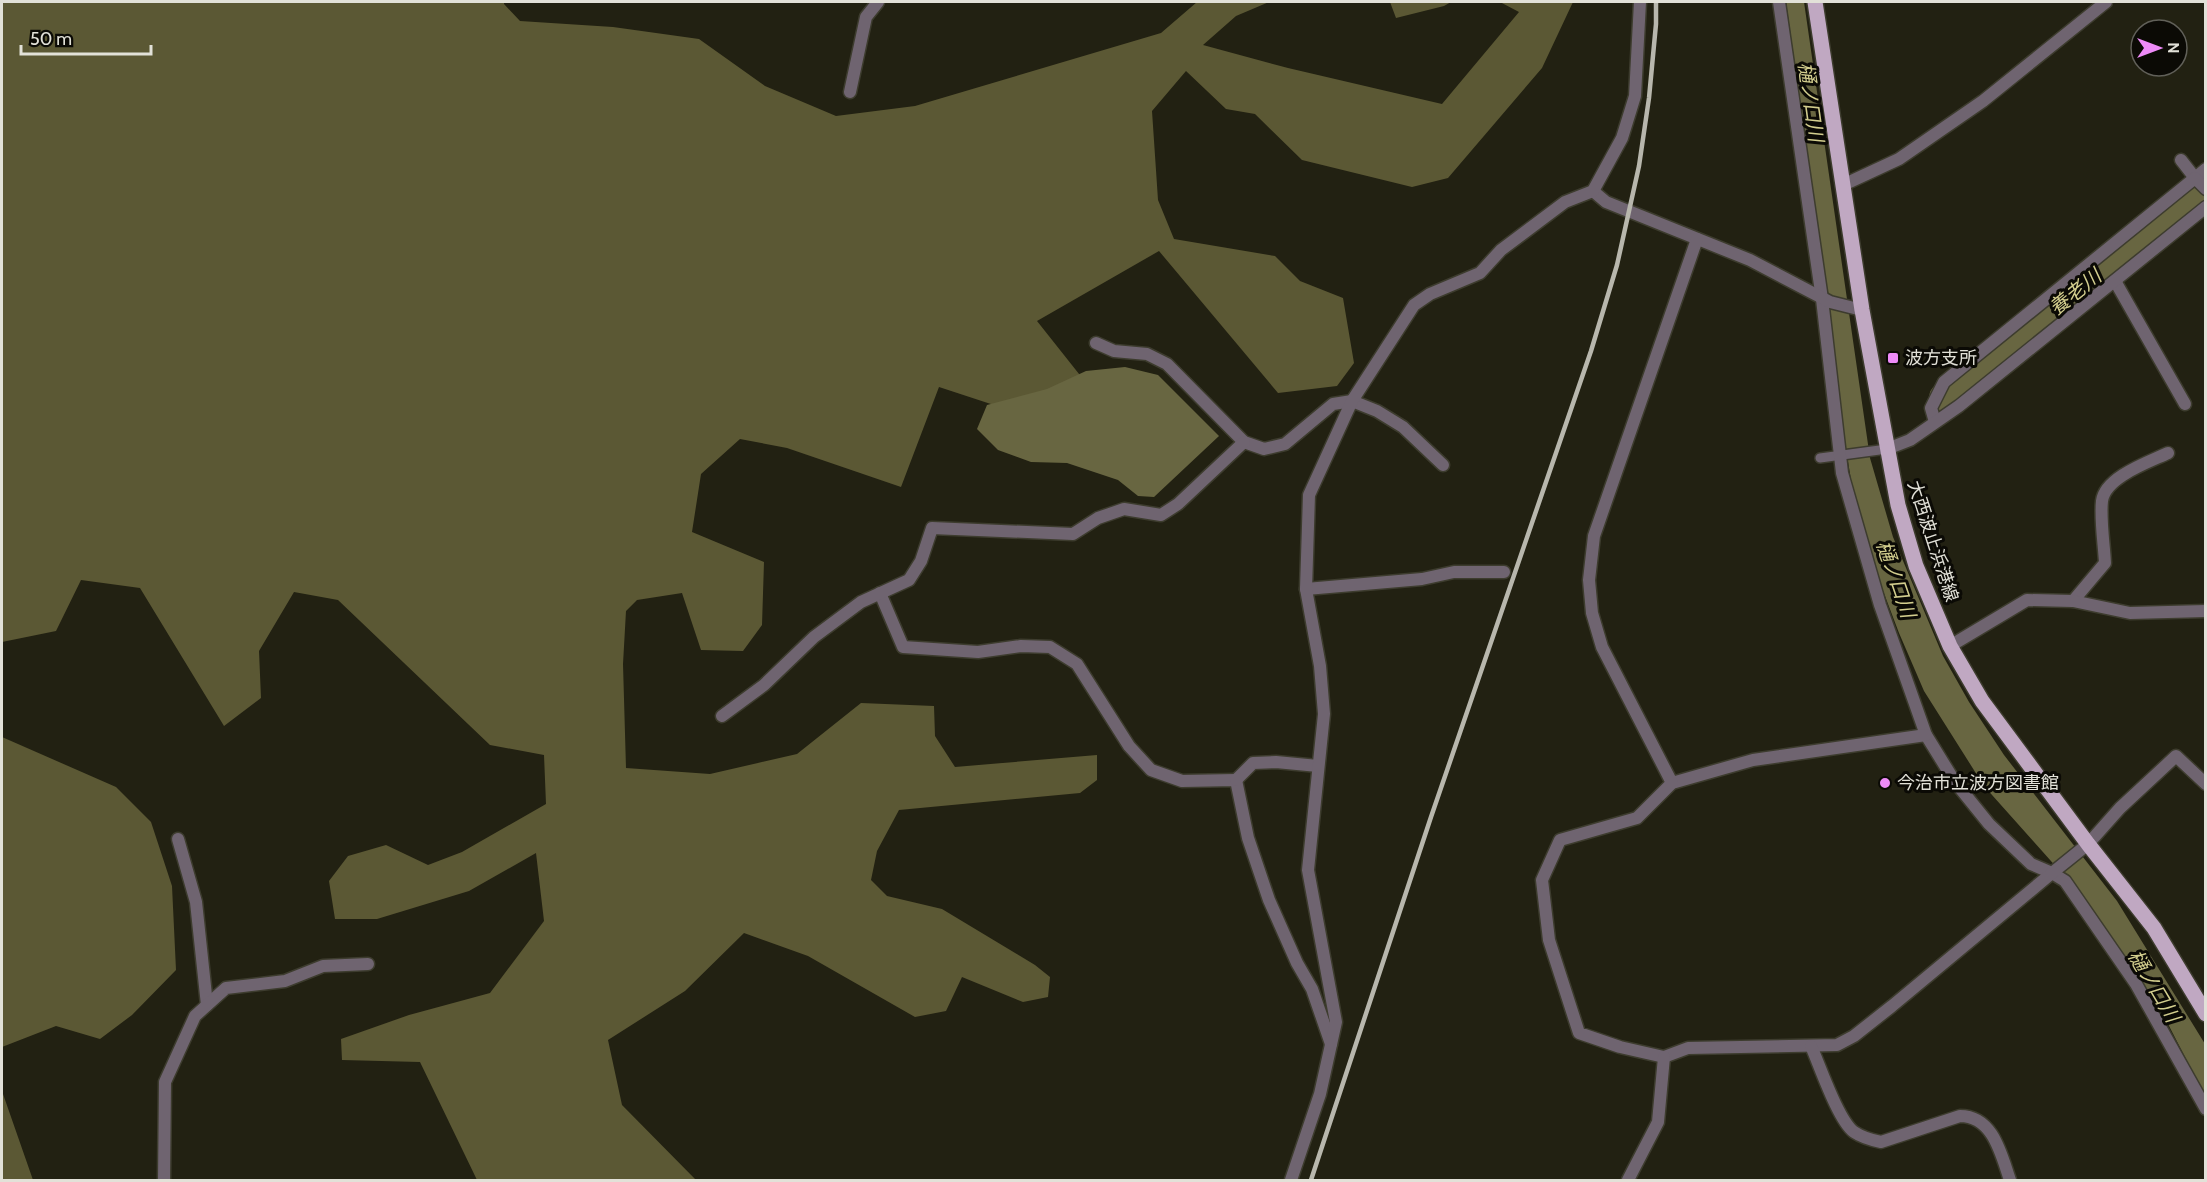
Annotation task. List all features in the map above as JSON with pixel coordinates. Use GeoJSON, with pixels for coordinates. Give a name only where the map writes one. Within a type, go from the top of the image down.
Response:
{"type":"FeatureCollection","features":[{"type":"Feature","properties":{"kind":"main road","name":"大西波止浜港線"},"geometry":{"type":"LineString","coordinates":[[1815,2],[1843,185],[1857,309],[1879,450],[1916,566],[1950,646],[1983,700],[2084,847],[2154,928],[2205,1014]]}},
{"type":"Feature","properties":{"kind":"street"},"geometry":{"type":"LineString","coordinates":[[850,92],[866,17],[878,2]]}},
{"type":"Feature","properties":{"kind":"street"},"geometry":{"type":"LineString","coordinates":[[1291,1180],[1320,1094],[1336,1022],[1308,870],[1324,714],[1320,666],[1306,589],[1309,495],[1352,400],[1414,305],[1430,294],[1480,273],[1501,250],[1565,202],[1593,191],[1622,138],[1635,96],[1640,2]]}},
{"type":"Feature","properties":{"kind":"street"},"geometry":{"type":"LineString","coordinates":[[1779,2],[1826,300],[1843,455],[1842,473],[1880,605],[1926,735],[1956,782],[1989,824],[2031,864],[2054,870],[2065,881],[2136,984],[2205,1109]]}},
{"type":"Feature","properties":{"kind":"street"},"geometry":{"type":"LineString","coordinates":[[1843,185],[1899,159],[1983,100],[2106,2]]}},
{"type":"Feature","properties":{"kind":"street"},"geometry":{"type":"LineString","coordinates":[[2181,160],[2205,189]]}},
{"type":"Feature","properties":{"kind":"street"},"geometry":{"type":"LineString","coordinates":[[1935,422],[1931,408],[1944,382],[2205,169]]}},
{"type":"Feature","properties":{"kind":"street"},"geometry":{"type":"LineString","coordinates":[[1593,191],[1606,202],[1750,260],[1826,300],[1857,309]]}},
{"type":"Feature","properties":{"kind":"street"},"geometry":{"type":"LineString","coordinates":[[1879,450],[1910,440],[1959,406],[2205,207]]}},
{"type":"Feature","properties":{"kind":"street"},"geometry":{"type":"LineString","coordinates":[[1672,783],[1602,647],[1592,613],[1589,580],[1594,536],[1697,239]]}},
{"type":"Feature","properties":{"kind":"street"},"geometry":{"type":"LineString","coordinates":[[2115,281],[2185,404]]}},
{"type":"Feature","properties":{"kind":"street"},"geometry":{"type":"LineString","coordinates":[[1096,343],[1114,351],[1147,354],[1167,364],[1244,442],[1264,449],[1285,444],[1333,404],[1352,400],[1377,411],[1403,427],[1443,465]]}},
{"type":"Feature","properties":{"kind":"street"},"geometry":{"type":"LineString","coordinates":[[722,717],[764,685],[814,638],[861,602],[909,580],[921,561],[932,528],[1073,534],[1098,518],[1124,509],[1161,515],[1178,504],[1244,442]]}},
{"type":"Feature","properties":{"kind":"street"},"geometry":{"type":"LineString","coordinates":[[2073,601],[2105,563],[2102,500],[2110,486],[2127,472],[2168,453]]}},
{"type":"Feature","properties":{"kind":"street"},"geometry":{"type":"LineString","coordinates":[[1306,589],[1422,579],[1454,572],[1504,572]]}},
{"type":"Feature","properties":{"kind":"street"},"geometry":{"type":"LineString","coordinates":[[880,593],[903,647],[978,652],[1021,646],[1050,647],[1077,664],[1130,746],[1151,770],[1182,782],[1236,780],[1253,763],[1276,762],[1318,766]]}},
{"type":"Feature","properties":{"kind":"street"},"geometry":{"type":"LineString","coordinates":[[1950,646],[2027,600],[2073,601],[2130,613],[2205,611]]}},
{"type":"Feature","properties":{"kind":"street"},"geometry":{"type":"LineString","coordinates":[[1926,735],[1753,760],[1672,783],[1637,818],[1560,840],[1542,880],[1549,940],[1580,1033],[1620,1047],[1664,1057],[1688,1048],[1837,1045],[1854,1036],[2084,847],[2120,808],[2176,756],[2205,784]]}},
{"type":"Feature","properties":{"kind":"street"},"geometry":{"type":"LineString","coordinates":[[1236,780],[1248,837],[1269,900],[1297,963],[1312,989],[1331,1046]]}},
{"type":"Feature","properties":{"kind":"street"},"geometry":{"type":"LineString","coordinates":[[178,839],[196,902],[207,1005]]}},
{"type":"Feature","properties":{"kind":"street"},"geometry":{"type":"LineString","coordinates":[[164,1180],[165,1082],[195,1016],[226,988],[285,981],[323,966],[368,964]]}},
{"type":"Feature","properties":{"kind":"street"},"geometry":{"type":"LineString","coordinates":[[1812,1046],[1843,1118],[1853,1131],[1868,1139],[1881,1142],[1960,1116],[1972,1116],[1995,1138],[2010,1180]]}},
{"type":"Feature","properties":{"kind":"street"},"geometry":{"type":"LineString","coordinates":[[1628,1180],[1658,1122],[1664,1057]]}},
{"type":"Feature","properties":{"kind":"lane"},"geometry":{"type":"LineString","coordinates":[[1821,458],[1879,450]]}},
{"type":"Feature","properties":{"kind":"shaded area"},"geometry":{"type":"Polygon","coordinates":[[[2,2],[504,2],[520,21],[613,27],[699,39],[765,86],[836,116],[915,106],[1161,33],[1197,2],[1269,2],[1236,16],[1203,45],[1288,68],[1442,104],[1519,12],[1500,2],[1573,2],[1542,68],[1448,178],[1412,187],[1302,160],[1255,114],[1226,109],[1186,71],[1152,111],[1158,200],[1174,239],[1275,256],[1300,281],[1343,298],[1354,363],[1337,386],[1278,393],[1159,251],[1037,321],[1083,379],[1003,408],[939,387],[901,487],[787,448],[740,439],[701,474],[692,532],[764,562],[762,625],[743,651],[701,650],[682,593],[637,600],[626,611],[623,664],[626,768],[710,774],[797,754],[861,703],[934,706],[935,736],[955,767],[1097,755],[1097,780],[1080,793],[899,810],[877,851],[871,880],[887,896],[942,909],[1035,965],[1050,977],[1048,997],[1023,1002],[962,977],[946,1011],[915,1017],[808,956],[744,933],[685,991],[608,1040],[622,1105],[696,1180],[477,1180],[420,1062],[342,1060],[341,1039],[409,1015],[490,993],[544,921],[536,853],[469,891],[377,919],[335,919],[329,881],[348,856],[386,845],[428,865],[462,852],[546,804],[544,755],[490,745],[338,600],[294,592],[259,651],[261,698],[224,726],[140,588],[81,580],[56,631],[2,642],[2,2]]]}},
{"type":"Feature","properties":{"kind":"shaded area"},"geometry":{"type":"Polygon","coordinates":[[[1390,2],[1451,2],[1444,6],[1396,18],[1390,2]]]}},
{"type":"Feature","properties":{"kind":"shaded area"},"geometry":{"type":"Polygon","coordinates":[[[2,737],[116,787],[151,822],[172,886],[176,970],[132,1015],[100,1039],[56,1026],[2,1047],[2,737]]]}},
{"type":"Feature","properties":{"kind":"shaded area"},"geometry":{"type":"Polygon","coordinates":[[[2,1088],[3,1094],[33,1180],[2,1180],[2,1088]]]}},
{"type":"Feature","properties":{"kind":"water","name":"樋ノ口川"},"geometry":{"type":"Polygon","coordinates":[[[1786,2],[1804,2],[1870,458],[1893,537],[1943,656],[1969,702],[2004,755],[2117,901],[2205,1044],[2205,1096],[2167,1022],[2103,925],[2067,879],[1984,786],[1924,691],[1899,633],[1863,538],[1855,505],[1842,424],[1827,289],[1786,2]]]}},
{"type":"Feature","properties":{"kind":"water"},"geometry":{"type":"Polygon","coordinates":[[[1125,367],[1158,375],[1219,436],[1154,497],[1138,496],[1118,480],[1067,463],[1031,462],[998,450],[977,429],[987,405],[1047,389],[1086,371],[1125,367]]]}},
{"type":"Feature","properties":{"kind":"waterway","name":"養老川"},"geometry":{"type":"LineString","coordinates":[[1945,398],[2024,331],[2206,186]]}},
{"type":"Feature","properties":{"kind":"railway"},"geometry":{"type":"LineString","coordinates":[[1311,1180],[1431,817],[1591,351],[1617,265],[1639,166],[1649,98],[1656,2]]}},
{"type":"Feature","properties":{"kind":"place","name":"波方支所"},"geometry":{"type":"Point","coordinates":[1893,358]}},
{"type":"Feature","properties":{"kind":"place","name":"今治市立波方図書館"},"geometry":{"type":"Point","coordinates":[1885,783]}}]}
